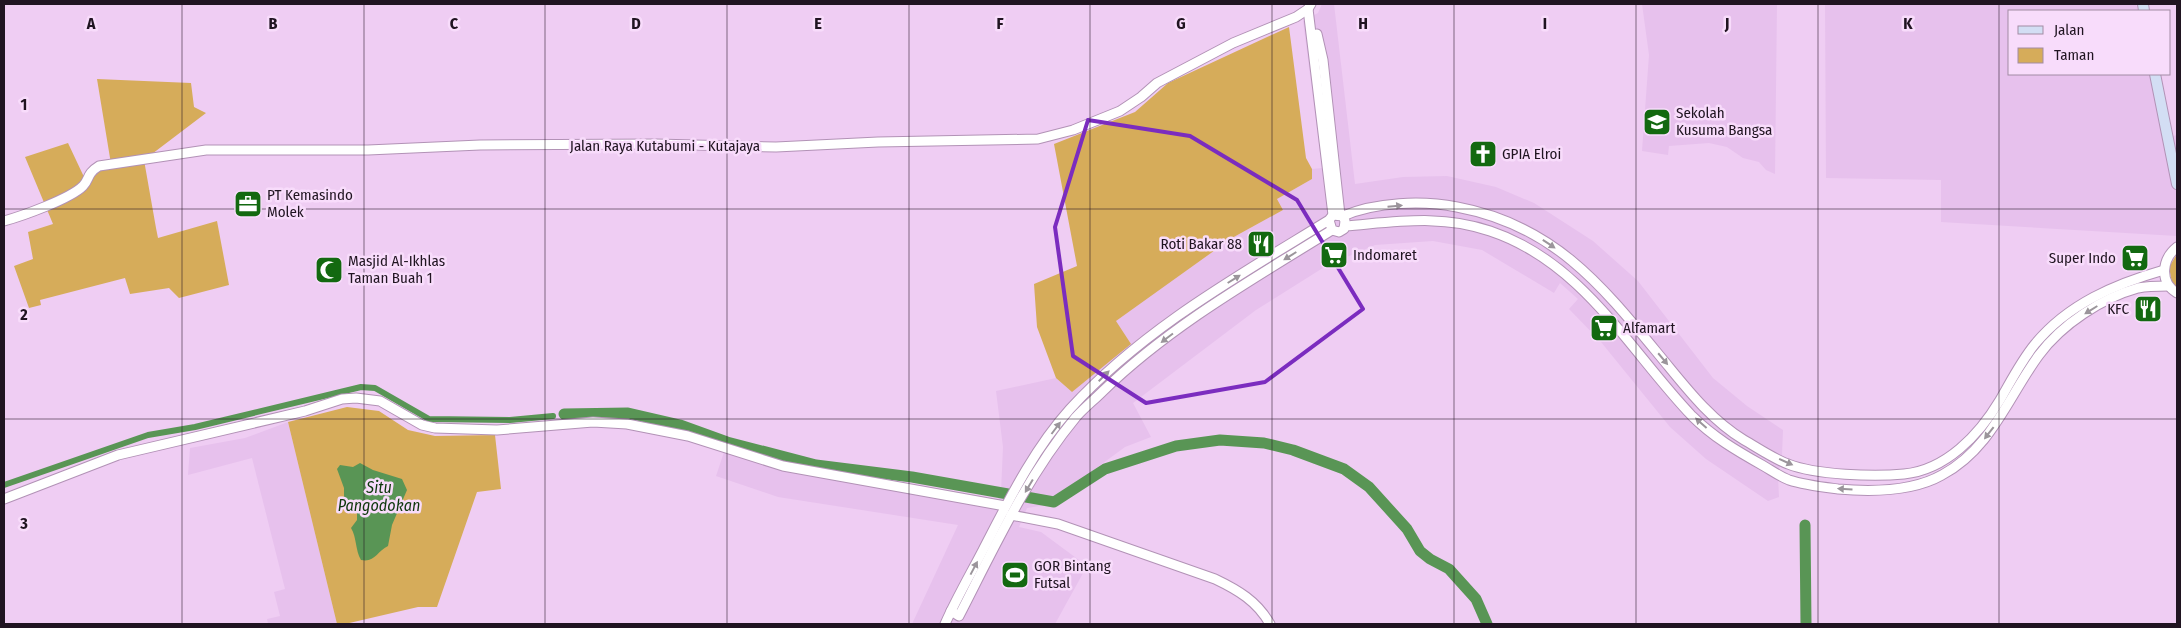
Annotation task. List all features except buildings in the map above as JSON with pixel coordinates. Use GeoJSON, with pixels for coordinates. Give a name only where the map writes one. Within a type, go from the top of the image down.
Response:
{"type":"FeatureCollection","features":[{"type":"Feature","properties":{"kind":"main road"},"geometry":{"type":"LineString","coordinates":[[2155,75],[2177,184]]}},
{"type":"Feature","properties":{"kind":"street"},"geometry":{"type":"LineString","coordinates":[[1310,6],[1311,23],[1316,30],[1339,232],[1332,230]]}},
{"type":"Feature","properties":{"kind":"street","name":"Jalan Raya Kutabumi - Kutajaya"},"geometry":{"type":"LineString","coordinates":[[4,221],[31,212],[84,186],[89,173],[99,166],[206,150],[351,150],[452,145],[650,144],[776,148],[878,142],[1038,139],[1073,130],[1120,111],[1141,97],[1157,83],[1233,43],[1282,24],[1310,6]]}},
{"type":"Feature","properties":{"kind":"street"},"geometry":{"type":"LineString","coordinates":[[955,613],[1005,506],[1037,454],[1070,410],[1116,364],[1162,326],[1220,288],[1338,218],[1375,207],[1426,204],[1471,210],[1513,222],[1562,253],[1606,291],[1692,396],[1728,429],[1743,440],[1787,464],[1842,474],[1902,474],[1919,472],[1940,462],[1961,448],[1982,425],[1999,402],[2035,344],[2062,318],[2090,298],[2119,284],[2164,270]]}},
{"type":"Feature","properties":{"kind":"street"},"geometry":{"type":"LineString","coordinates":[[945,624],[955,613],[1045,459],[1077,417],[1122,373],[1167,337],[1225,296],[1332,230],[1338,218]]}},
{"type":"Feature","properties":{"kind":"street"},"geometry":{"type":"LineString","coordinates":[[1338,218],[1443,221],[1490,231],[1526,247],[1578,283],[1614,322],[1692,416],[1736,452],[1788,480],[1842,489],[1903,488],[1920,485],[1943,475],[1964,460],[1986,438],[2005,412],[2040,353],[2064,330],[2090,310],[2118,295],[2141,287],[2168,286]]}},
{"type":"Feature","properties":{"kind":"street"},"geometry":{"type":"LineString","coordinates":[[2177,247],[2167,257],[2164,270],[2168,286],[2177,293]]}},
{"type":"Feature","properties":{"kind":"street"},"geometry":{"type":"LineString","coordinates":[[1220,288],[1225,296]]}},
{"type":"Feature","properties":{"kind":"street"},"geometry":{"type":"LineString","coordinates":[[4,499],[118,455],[305,411],[342,399],[356,398],[380,401],[422,425],[435,428],[497,430],[593,422],[627,424],[688,436],[783,466],[1005,506]]}},
{"type":"Feature","properties":{"kind":"street"},"geometry":{"type":"LineString","coordinates":[[1070,410],[1077,417]]}},
{"type":"Feature","properties":{"kind":"street"},"geometry":{"type":"LineString","coordinates":[[1011,516],[1058,524],[1236,588],[1250,599],[1264,614],[1270,624]]}},
{"type":"Feature","properties":{"kind":"highlighted area"},"geometry":{"type":"Polygon","coordinates":[[[1088,120],[1190,136],[1297,200],[1363,309],[1265,382],[1146,403],[1073,356],[1055,227],[1088,120]]]}},
{"type":"Feature","properties":{"kind":"shaded area"},"geometry":{"type":"Polygon","coordinates":[[[1322,4],[1334,4],[1355,184],[1403,177],[1447,176],[1496,187],[1534,203],[1593,241],[1638,281],[1713,378],[1747,406],[1783,430],[1782,455],[1778,477],[1779,497],[1768,501],[1706,459],[1670,427],[1601,342],[1569,309],[1578,299],[1560,283],[1554,293],[1482,250],[1433,241],[1375,245],[1326,266],[1256,310],[1133,403],[1151,437],[1125,447],[1046,505],[1027,508],[1019,527],[1041,532],[1087,566],[1055,624],[912,624],[958,525],[778,497],[716,476],[724,452],[994,508],[1001,492],[1003,447],[996,391],[1056,378],[1072,392],[1115,321],[1232,238],[1283,210],[1277,199],[1312,179],[1312,169],[1322,168],[1303,21],[1318,13],[1322,4]]]}},
{"type":"Feature","properties":{"kind":"shaded area"},"geometry":{"type":"Polygon","coordinates":[[[1642,4],[1777,4],[1775,174],[1766,170],[1759,162],[1743,158],[1727,147],[1709,143],[1669,146],[1668,155],[1642,151],[1649,55],[1642,4]]]}},
{"type":"Feature","properties":{"kind":"shaded area"},"geometry":{"type":"Polygon","coordinates":[[[1825,4],[2136,4],[2138,10],[2008,10],[2008,75],[2151,75],[2165,138],[2177,135],[2177,236],[1941,222],[1941,180],[1826,178],[1825,4]]]}},
{"type":"Feature","properties":{"kind":"shaded area"},"geometry":{"type":"Polygon","coordinates":[[[288,422],[337,624],[268,624],[267,619],[280,616],[274,592],[285,589],[252,458],[188,475],[190,448],[245,438],[288,422]]]}},
{"type":"Feature","properties":{"kind":"green space"},"geometry":{"type":"Polygon","coordinates":[[[1289,27],[1306,158],[1312,169],[1312,179],[1277,199],[1283,210],[1232,238],[1116,321],[1131,344],[1072,392],[1056,378],[1037,327],[1034,284],[1077,266],[1054,144],[1135,112],[1168,83],[1289,27]]]}},
{"type":"Feature","properties":{"kind":"green space"},"geometry":{"type":"Polygon","coordinates":[[[97,79],[191,83],[194,107],[206,113],[144,160],[156,228],[158,238],[217,221],[229,285],[179,298],[169,288],[130,294],[125,278],[40,300],[41,305],[29,308],[14,266],[33,259],[28,232],[53,224],[25,157],[68,143],[84,177],[111,164],[97,79]]]}},
{"type":"Feature","properties":{"kind":"green space"},"geometry":{"type":"Polygon","coordinates":[[[2177,254],[2177,288],[2172,283],[2169,267],[2177,254]]]}},
{"type":"Feature","properties":{"kind":"green space"},"geometry":{"type":"Polygon","coordinates":[[[347,407],[379,411],[408,430],[435,436],[495,435],[501,489],[477,492],[437,607],[418,607],[345,624],[337,624],[288,422],[347,407]]]}},
{"type":"Feature","properties":{"kind":"water","name":"Situ Pangodokan"},"geometry":{"type":"Polygon","coordinates":[[[360,463],[373,470],[402,479],[407,490],[392,525],[388,546],[370,560],[361,560],[359,556],[351,528],[357,520],[357,506],[344,498],[344,488],[337,469],[340,465],[353,467],[360,463]]]}},
{"type":"Feature","properties":{"kind":"waterway"},"geometry":{"type":"LineString","coordinates":[[4,485],[148,435],[195,427],[361,387],[375,388],[429,419],[510,420],[553,416]]}},
{"type":"Feature","properties":{"kind":"waterway"},"geometry":{"type":"LineString","coordinates":[[564,414],[628,413],[680,425],[727,442],[816,465],[912,477],[1008,494]]}},
{"type":"Feature","properties":{"kind":"waterway"},"geometry":{"type":"LineString","coordinates":[[1026,497],[1054,502],[1105,469],[1176,446],[1220,440],[1264,443],[1293,450],[1344,469],[1369,487],[1407,529],[1420,551],[1430,559],[1449,569],[1476,599],[1487,624]]}},
{"type":"Feature","properties":{"kind":"waterway"},"geometry":{"type":"LineString","coordinates":[[1805,525],[1806,624]]}},
{"type":"Feature","properties":{"kind":"place","name":"Sekolah Kusuma Bangsa"},"geometry":{"type":"Point","coordinates":[1657,122]}},
{"type":"Feature","properties":{"kind":"place","name":"GPIA Elroi"},"geometry":{"type":"Point","coordinates":[1483,154]}},
{"type":"Feature","properties":{"kind":"place","name":"PT Kemasindo Molek"},"geometry":{"type":"Point","coordinates":[248,204]}},
{"type":"Feature","properties":{"kind":"place","name":"Roti Bakar 88"},"geometry":{"type":"Point","coordinates":[1261,244]}},
{"type":"Feature","properties":{"kind":"place","name":"Indomaret"},"geometry":{"type":"Point","coordinates":[1334,255]}},
{"type":"Feature","properties":{"kind":"place","name":"Super Indo"},"geometry":{"type":"Point","coordinates":[2135,258]}},
{"type":"Feature","properties":{"kind":"place","name":"Masjid Al-Ikhlas Taman Buah 1"},"geometry":{"type":"Point","coordinates":[329,270]}},
{"type":"Feature","properties":{"kind":"place","name":"KFC"},"geometry":{"type":"Point","coordinates":[2148,309]}},
{"type":"Feature","properties":{"kind":"place","name":"Alfamart"},"geometry":{"type":"Point","coordinates":[1604,328]}},
{"type":"Feature","properties":{"kind":"place","name":"GOR Bintang Futsal"},"geometry":{"type":"Point","coordinates":[1015,575]}}]}
